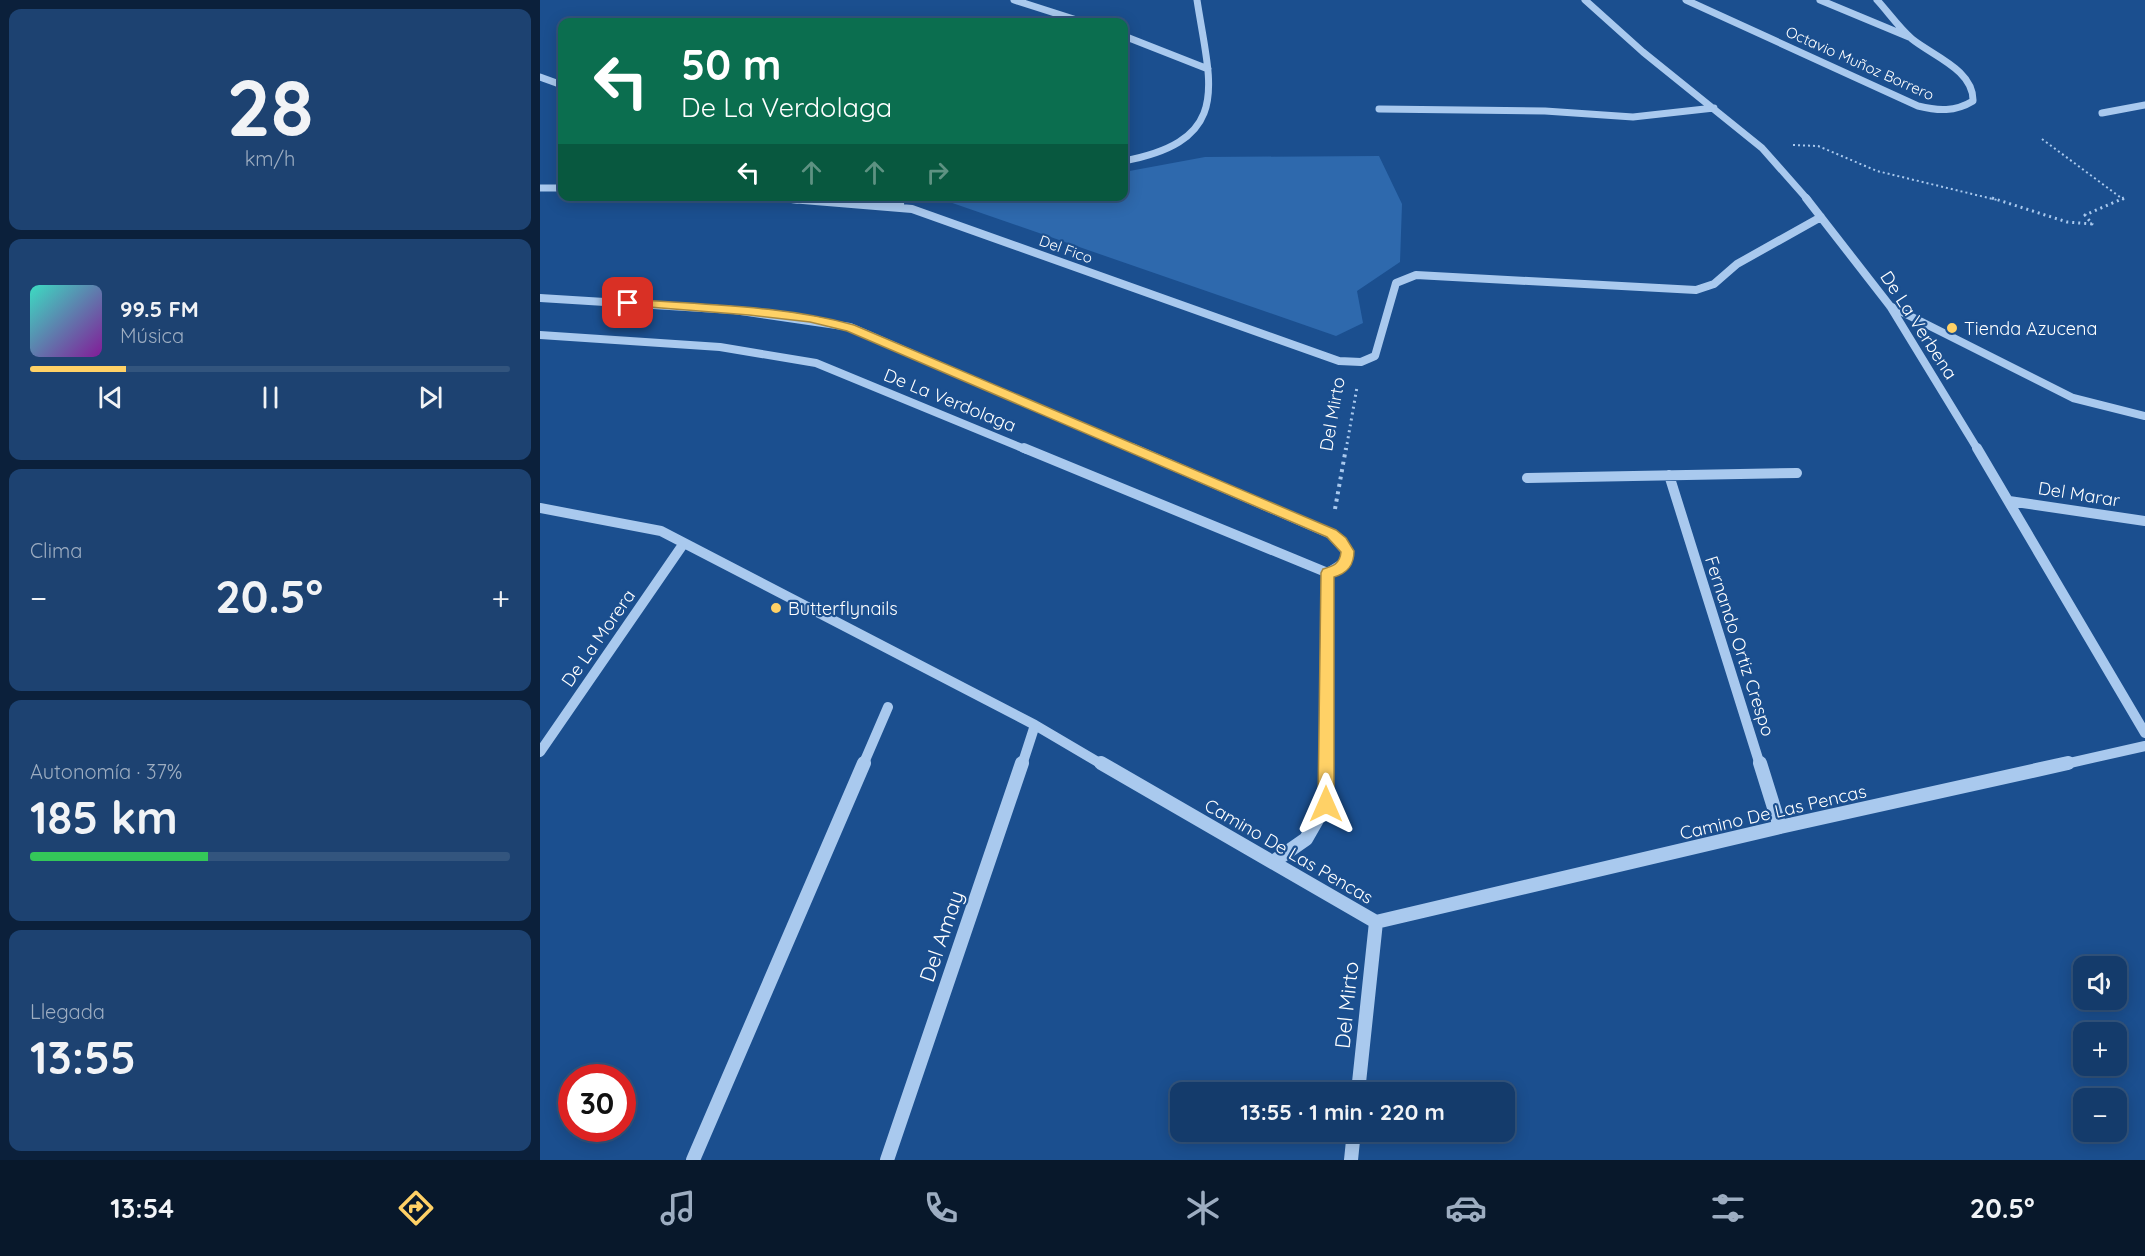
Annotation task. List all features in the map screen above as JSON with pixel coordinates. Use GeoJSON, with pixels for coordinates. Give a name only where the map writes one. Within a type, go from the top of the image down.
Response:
{"type":"FeatureCollection","features":[{"type":"Feature","properties":{"kind":"street"},"geometry":{"type":"LineString","coordinates":[[1014,0],[1070,18]]}},
{"type":"Feature","properties":{"kind":"street"},"geometry":{"type":"LineString","coordinates":[[1128,160],[1155,152],[1193,130],[1206,115],[1211,101],[1197,0]]}},
{"type":"Feature","properties":{"kind":"street","name":"Octavio Muñoz Borrero"},"geometry":{"type":"LineString","coordinates":[[1686,0],[1935,111],[1951,111],[1966,107],[1973,101],[1973,88],[1964,77],[1912,38],[1877,0]]}},
{"type":"Feature","properties":{"kind":"street","name":"Octavio Muñoz Borrero"},"geometry":{"type":"LineString","coordinates":[[1820,0],[1912,38]]}},
{"type":"Feature","properties":{"kind":"street","name":"De La Verbena"},"geometry":{"type":"LineString","coordinates":[[1589,1],[1762,148],[1821,217],[1890,306],[2009,501],[2145,733]]}},
{"type":"Feature","properties":{"kind":"street"},"geometry":{"type":"LineString","coordinates":[[1128,38],[1208,69]]}},
{"type":"Feature","properties":{"kind":"street"},"geometry":{"type":"LineString","coordinates":[[540,77],[558,84]]}},
{"type":"Feature","properties":{"kind":"street"},"geometry":{"type":"LineString","coordinates":[[2102,113],[2145,105]]}},
{"type":"Feature","properties":{"kind":"street"},"geometry":{"type":"LineString","coordinates":[[1379,110],[1545,111],[1633,117],[1714,108]]}},
{"type":"Feature","properties":{"kind":"street"},"geometry":{"type":"LineString","coordinates":[[540,188],[558,188]]}},
{"type":"Feature","properties":{"kind":"street","name":"Del Fico"},"geometry":{"type":"LineString","coordinates":[[820,201],[912,208],[1339,361],[1361,362]]}},
{"type":"Feature","properties":{"kind":"street"},"geometry":{"type":"LineString","coordinates":[[894,201],[912,208]]}},
{"type":"Feature","properties":{"kind":"street","name":"Del Mirto"},"geometry":{"type":"LineString","coordinates":[[1361,362],[1374,356],[1396,283],[1404,279],[1425,275],[1696,290],[1714,285],[1728,276],[1737,264],[1821,217]]}},
{"type":"Feature","properties":{"kind":"street","name":"De La Verdolaga"},"geometry":{"type":"LineString","coordinates":[[540,298],[738,311],[810,319],[850,327],[1331,534]]}},
{"type":"Feature","properties":{"kind":"street"},"geometry":{"type":"LineString","coordinates":[[1890,306],[2073,398],[2145,416]]}},
{"type":"Feature","properties":{"kind":"street","name":"De La Verdolaga"},"geometry":{"type":"LineString","coordinates":[[540,335],[720,347],[816,363],[1328,573]]}},
{"type":"Feature","properties":{"kind":"street"},"geometry":{"type":"LineString","coordinates":[[1527,478],[1797,474]]}},
{"type":"Feature","properties":{"kind":"street","name":"Fernando Ortiz Crespo"},"geometry":{"type":"LineString","coordinates":[[1669,475],[1780,827]]}},
{"type":"Feature","properties":{"kind":"street","name":"Del Marar"},"geometry":{"type":"LineString","coordinates":[[2009,501],[2145,521]]}},
{"type":"Feature","properties":{"kind":"street","name":"Camino De Las Pencas"},"geometry":{"type":"LineString","coordinates":[[540,508],[661,531],[1035,725],[1376,922],[1780,827],[2145,746]]}},
{"type":"Feature","properties":{"kind":"street"},"geometry":{"type":"LineString","coordinates":[[1273,862],[1306,838],[1326,804],[1328,573],[1339,570],[1347,561],[1348,551],[1341,541],[1331,534]]}},
{"type":"Feature","properties":{"kind":"street","name":"De La Morera"},"geometry":{"type":"LineString","coordinates":[[540,752],[684,543]]}},
{"type":"Feature","properties":{"kind":"street"},"geometry":{"type":"LineString","coordinates":[[693,1160],[888,707]]}},
{"type":"Feature","properties":{"kind":"street","name":"Del Amay"},"geometry":{"type":"LineString","coordinates":[[887,1160],[1035,725]]}},
{"type":"Feature","properties":{"kind":"street","name":"Del Mirto"},"geometry":{"type":"LineString","coordinates":[[1359,1082],[1376,922]]}},
{"type":"Feature","properties":{"kind":"street"},"geometry":{"type":"LineString","coordinates":[[1351,1160],[1353,1142]]}},
{"type":"Feature","properties":{"kind":"path"},"geometry":{"type":"LineString","coordinates":[[1762,148],[1818,146],[1877,171],[1989,197],[2067,222],[2091,224],[2085,215],[2125,199],[2042,139]]}},
{"type":"Feature","properties":{"kind":"path","name":"Del Mirto"},"geometry":{"type":"LineString","coordinates":[[1331,534],[1361,362]]}},
{"type":"Feature","properties":{"kind":"shaded area"},"geometry":{"type":"Polygon","coordinates":[[[1379,156],[1402,204],[1400,262],[1357,291],[1363,323],[1336,336],[947,201],[1128,201],[1128,171],[1205,157],[1379,156]]]}},
{"type":"Feature","properties":{"kind":"place","name":"Tienda Azucena"},"geometry":{"type":"Point","coordinates":[1952,328]}},
{"type":"Feature","properties":{"kind":"place","name":"Butterflynails"},"geometry":{"type":"Point","coordinates":[776,608]}},
{"type":"Feature","properties":{"kind":"route"},"geometry":{"type":"LineString","coordinates":[[628,303],[749,312],[810,319],[850,327],[1331,534],[1341,541],[1348,551],[1347,561],[1339,570],[1328,573],[1326,804]]}}]}
